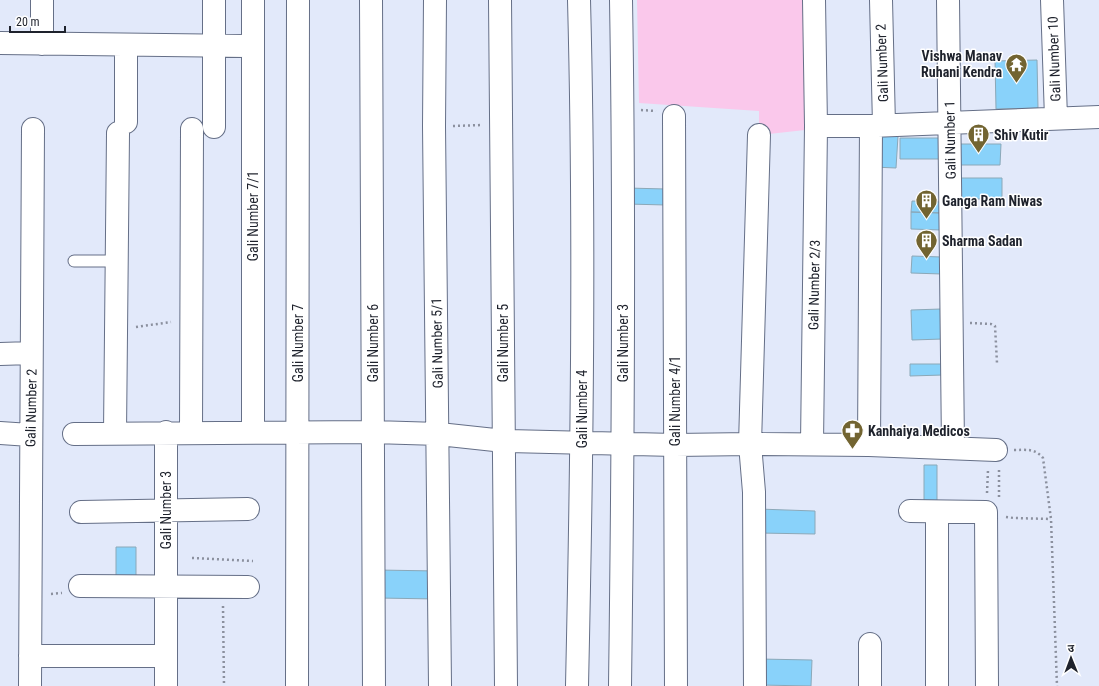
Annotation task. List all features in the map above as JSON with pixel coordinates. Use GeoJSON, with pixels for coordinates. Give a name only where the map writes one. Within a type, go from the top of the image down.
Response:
{"type":"FeatureCollection","features":[{"type":"Feature","properties":{"kind":"street"},"geometry":{"type":"LineString","coordinates":[[42,0],[42,44]]}},
{"type":"Feature","properties":{"kind":"street"},"geometry":{"type":"LineString","coordinates":[[214,0],[214,46],[214,127],[214,112]]}},
{"type":"Feature","properties":{"kind":"street","name":"Gali Number 7/1"},"geometry":{"type":"LineString","coordinates":[[253,0],[253,432]]}},
{"type":"Feature","properties":{"kind":"street","name":"Gali Number 7"},"geometry":{"type":"LineString","coordinates":[[297,686],[298,0]]}},
{"type":"Feature","properties":{"kind":"street","name":"Gali Number 6"},"geometry":{"type":"LineString","coordinates":[[371,0],[374,686]]}},
{"type":"Feature","properties":{"kind":"street","name":"Gali Number 5/1"},"geometry":{"type":"LineString","coordinates":[[435,0],[434,126],[439,434],[440,686]]}},
{"type":"Feature","properties":{"kind":"street","name":"Gali Number 5"},"geometry":{"type":"LineString","coordinates":[[500,0],[506,686]]}},
{"type":"Feature","properties":{"kind":"street","name":"Gali Number 4"},"geometry":{"type":"LineString","coordinates":[[577,686],[582,442],[582,133],[579,0]]}},
{"type":"Feature","properties":{"kind":"street","name":"Gali Number 3"},"geometry":{"type":"LineString","coordinates":[[620,686],[623,444],[623,112],[621,0]]}},
{"type":"Feature","properties":{"kind":"street","name":"Gali Number 2/3"},"geometry":{"type":"LineString","coordinates":[[812,444],[816,126],[814,0]]}},
{"type":"Feature","properties":{"kind":"street","name":"Gali Number 2"},"geometry":{"type":"LineString","coordinates":[[869,445],[881,0]]}},
{"type":"Feature","properties":{"kind":"street","name":"Gali Number 1"},"geometry":{"type":"LineString","coordinates":[[948,0],[953,447]]}},
{"type":"Feature","properties":{"kind":"street","name":"Gali Number 10"},"geometry":{"type":"LineString","coordinates":[[1052,0],[1056,118]]}},
{"type":"Feature","properties":{"kind":"street"},"geometry":{"type":"LineString","coordinates":[[0,43],[126,46],[246,46]]}},
{"type":"Feature","properties":{"kind":"street"},"geometry":{"type":"LineString","coordinates":[[115,433],[116,261],[126,46]]}},
{"type":"Feature","properties":{"kind":"street","name":"Gali Number 4/1"},"geometry":{"type":"LineString","coordinates":[[674,116],[676,686]]}},
{"type":"Feature","properties":{"kind":"street"},"geometry":{"type":"LineString","coordinates":[[816,126],[950,123],[1099,117]]}},
{"type":"Feature","properties":{"kind":"street","name":"Gali Number 2"},"geometry":{"type":"LineString","coordinates":[[30,686],[30,435],[33,129]]}},
{"type":"Feature","properties":{"kind":"street"},"geometry":{"type":"LineString","coordinates":[[191,432],[192,129]]}},
{"type":"Feature","properties":{"kind":"street"},"geometry":{"type":"LineString","coordinates":[[755,686],[754,492],[750,444],[759,135]]}},
{"type":"Feature","properties":{"kind":"street"},"geometry":{"type":"LineString","coordinates":[[0,354],[31,353]]}},
{"type":"Feature","properties":{"kind":"street"},"geometry":{"type":"LineString","coordinates":[[74,434],[166,432],[373,432],[439,434],[504,441],[675,445],[869,445],[953,447],[995,450]]}},
{"type":"Feature","properties":{"kind":"street","name":"Gali Number 3"},"geometry":{"type":"LineString","coordinates":[[166,432],[166,686]]}},
{"type":"Feature","properties":{"kind":"street"},"geometry":{"type":"LineString","coordinates":[[0,433],[30,435]]}},
{"type":"Feature","properties":{"kind":"street"},"geometry":{"type":"LineString","coordinates":[[910,511],[937,512],[995,509],[987,686]]}},
{"type":"Feature","properties":{"kind":"street"},"geometry":{"type":"LineString","coordinates":[[80,512],[248,510]]}},
{"type":"Feature","properties":{"kind":"street"},"geometry":{"type":"LineString","coordinates":[[937,512],[937,686]]}},
{"type":"Feature","properties":{"kind":"street"},"geometry":{"type":"LineString","coordinates":[[80,586],[248,587]]}},
{"type":"Feature","properties":{"kind":"street"},"geometry":{"type":"LineString","coordinates":[[870,644],[870,686]]}},
{"type":"Feature","properties":{"kind":"street"},"geometry":{"type":"LineString","coordinates":[[30,656],[166,656]]}},
{"type":"Feature","properties":{"kind":"lane"},"geometry":{"type":"LineString","coordinates":[[74,261],[116,261]]}},
{"type":"Feature","properties":{"kind":"path"},"geometry":{"type":"LineString","coordinates":[[623,112],[630,109],[656,110],[674,116]]}},
{"type":"Feature","properties":{"kind":"path"},"geometry":{"type":"LineString","coordinates":[[434,126],[502,124]]}},
{"type":"Feature","properties":{"kind":"path"},"geometry":{"type":"LineString","coordinates":[[116,330],[191,319]]}},
{"type":"Feature","properties":{"kind":"path"},"geometry":{"type":"LineString","coordinates":[[952,322],[991,324],[995,326],[997,363]]}},
{"type":"Feature","properties":{"kind":"path"},"geometry":{"type":"LineString","coordinates":[[995,450],[995,509]]}},
{"type":"Feature","properties":{"kind":"path"},"geometry":{"type":"LineString","coordinates":[[995,450],[995,509]]}},
{"type":"Feature","properties":{"kind":"path"},"geometry":{"type":"LineString","coordinates":[[995,450],[1032,450],[1038,452],[1043,458],[1051,519],[1057,686]]}},
{"type":"Feature","properties":{"kind":"path"},"geometry":{"type":"LineString","coordinates":[[995,509],[1007,518],[1051,519]]}},
{"type":"Feature","properties":{"kind":"path"},"geometry":{"type":"LineString","coordinates":[[192,558],[253,561]]}},
{"type":"Feature","properties":{"kind":"path"},"geometry":{"type":"LineString","coordinates":[[30,586],[40,594],[70,593],[80,586]]}},
{"type":"Feature","properties":{"kind":"path"},"geometry":{"type":"LineString","coordinates":[[223,587],[224,686]]}},
{"type":"Feature","properties":{"kind":"shaded area"},"geometry":{"type":"Polygon","coordinates":[[[637,0],[812,0],[814,129],[759,135],[759,111],[639,103],[637,0]]]}},
{"type":"Feature","properties":{"kind":"building","name":"Vishwa Manav Ruhani Kendra"},"geometry":{"type":"Polygon","coordinates":[[[1037,60],[1038,108],[996,109],[995,61],[1037,60]]]}},
{"type":"Feature","properties":{"kind":"building"},"geometry":{"type":"Polygon","coordinates":[[[875,135],[898,136],[896,168],[873,167],[875,135]]]}},
{"type":"Feature","properties":{"kind":"building"},"geometry":{"type":"Polygon","coordinates":[[[900,138],[946,138],[946,159],[900,159],[900,138]]]}},
{"type":"Feature","properties":{"kind":"building","name":"Shiv Kutir"},"geometry":{"type":"Polygon","coordinates":[[[955,144],[1001,144],[1000,165],[955,165],[955,144]]]}},
{"type":"Feature","properties":{"kind":"building"},"geometry":{"type":"Polygon","coordinates":[[[956,178],[1002,178],[1002,199],[956,199],[956,178]]]}},
{"type":"Feature","properties":{"kind":"building"},"geometry":{"type":"Polygon","coordinates":[[[627,188],[666,189],[666,205],[627,204],[627,188]]]}},
{"type":"Feature","properties":{"kind":"building"},"geometry":{"type":"Polygon","coordinates":[[[912,201],[942,202],[942,213],[911,212],[912,201]]]}},
{"type":"Feature","properties":{"kind":"building","name":"Ganga Ram Niwas"},"geometry":{"type":"Polygon","coordinates":[[[911,212],[942,213],[941,230],[911,229],[911,212]]]}},
{"type":"Feature","properties":{"kind":"building","name":"Sharma Sadan"},"geometry":{"type":"Polygon","coordinates":[[[912,256],[942,257],[942,274],[911,273],[912,256]]]}},
{"type":"Feature","properties":{"kind":"building"},"geometry":{"type":"Polygon","coordinates":[[[941,309],[943,339],[912,340],[911,310],[941,309]]]}},
{"type":"Feature","properties":{"kind":"building"},"geometry":{"type":"Polygon","coordinates":[[[910,364],[942,364],[943,375],[910,376],[910,364]]]}},
{"type":"Feature","properties":{"kind":"building"},"geometry":{"type":"Polygon","coordinates":[[[924,465],[937,465],[937,501],[924,501],[924,465]]]}},
{"type":"Feature","properties":{"kind":"building"},"geometry":{"type":"Polygon","coordinates":[[[758,509],[815,511],[815,534],[758,533],[758,509]]]}},
{"type":"Feature","properties":{"kind":"building"},"geometry":{"type":"Polygon","coordinates":[[[116,547],[136,547],[136,578],[116,578],[116,547]]]}},
{"type":"Feature","properties":{"kind":"building"},"geometry":{"type":"Polygon","coordinates":[[[378,570],[437,571],[437,599],[378,598],[378,570]]]}},
{"type":"Feature","properties":{"kind":"building"},"geometry":{"type":"Polygon","coordinates":[[[759,659],[812,660],[811,686],[759,685],[759,659]]]}},
{"type":"Feature","properties":{"kind":"place","name":"Vishwa Manav Ruhani Kendra"},"geometry":{"type":"Point","coordinates":[1017,84]}},
{"type":"Feature","properties":{"kind":"place","name":"Shiv Kutir"},"geometry":{"type":"Point","coordinates":[978,154]}},
{"type":"Feature","properties":{"kind":"place","name":"Ganga Ram Niwas"},"geometry":{"type":"Point","coordinates":[926,220]}},
{"type":"Feature","properties":{"kind":"place","name":"Sharma Sadan"},"geometry":{"type":"Point","coordinates":[927,260]}},
{"type":"Feature","properties":{"kind":"place","name":"Kanhaiya Medicos"},"geometry":{"type":"Point","coordinates":[853,450]}}]}
